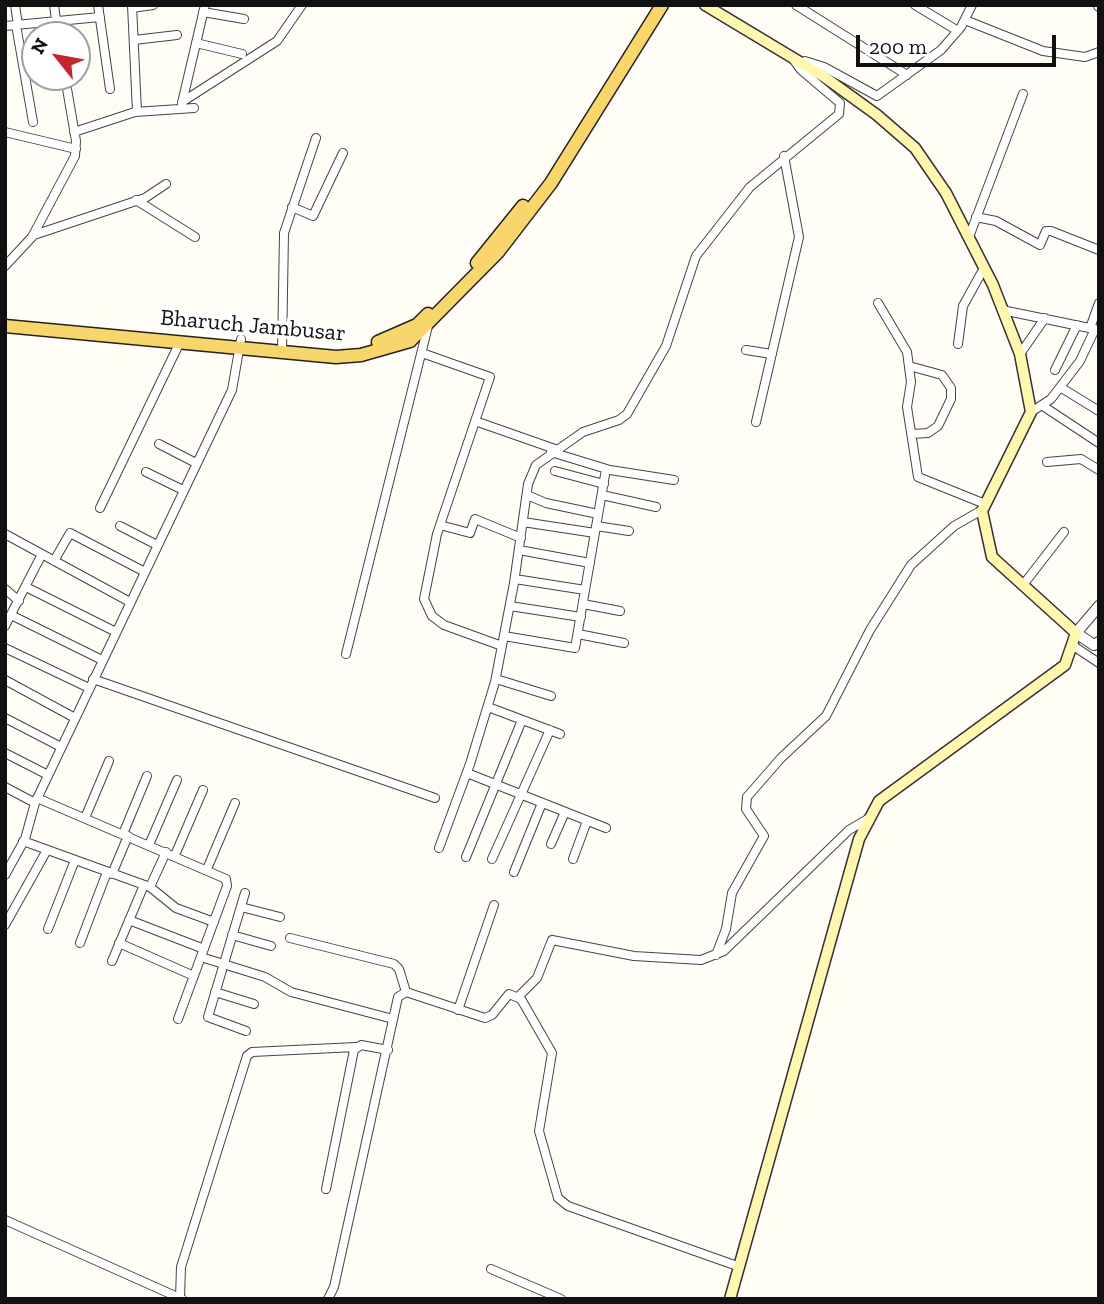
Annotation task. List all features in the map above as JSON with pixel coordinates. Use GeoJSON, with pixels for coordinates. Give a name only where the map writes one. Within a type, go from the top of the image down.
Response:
{"type":"FeatureCollection","features":[{"type":"Feature","properties":{"kind":"main road","name":"Bharuch Jambusar"},"geometry":{"type":"LineString","coordinates":[[415,332],[473,268],[540,184],[651,5]]}},
{"type":"Feature","properties":{"kind":"main road","name":"Bharuch Jambusar"},"geometry":{"type":"LineString","coordinates":[[5,326],[77,329],[282,348],[325,349],[362,347],[428,326],[503,246],[554,178],[662,5]]}},
{"type":"Feature","properties":{"kind":"main road"},"geometry":{"type":"LineString","coordinates":[[709,6],[823,76],[877,115],[915,148],[946,193],[984,268],[1020,354],[1031,412],[984,507],[992,557],[1076,633],[1065,665],[879,801],[859,839],[730,1299]]}},
{"type":"Feature","properties":{"kind":"main road","name":"Bharuch Jambusar"},"geometry":{"type":"LineString","coordinates":[[5,319],[180,342],[241,343]]}},
{"type":"Feature","properties":{"kind":"street"},"geometry":{"type":"LineString","coordinates":[[15,5],[33,122]]}},
{"type":"Feature","properties":{"kind":"street"},"geometry":{"type":"LineString","coordinates":[[54,5],[56,21],[100,17]]}},
{"type":"Feature","properties":{"kind":"street"},"geometry":{"type":"LineString","coordinates":[[98,5],[110,89]]}},
{"type":"Feature","properties":{"kind":"street"},"geometry":{"type":"LineString","coordinates":[[137,112],[132,6],[153,5]]}},
{"type":"Feature","properties":{"kind":"street"},"geometry":{"type":"LineString","coordinates":[[181,105],[277,41],[302,5]]}},
{"type":"Feature","properties":{"kind":"street"},"geometry":{"type":"LineString","coordinates":[[796,5],[907,75]]}},
{"type":"Feature","properties":{"kind":"street"},"geometry":{"type":"LineString","coordinates":[[915,5],[958,31]]}},
{"type":"Feature","properties":{"kind":"street"},"geometry":{"type":"LineString","coordinates":[[792,57],[824,68],[875,96],[941,50],[958,31],[972,5]]}},
{"type":"Feature","properties":{"kind":"street"},"geometry":{"type":"LineString","coordinates":[[181,105],[204,8],[243,19]]}},
{"type":"Feature","properties":{"kind":"street"},"geometry":{"type":"LineString","coordinates":[[965,20],[1043,51],[1085,57],[1099,52]]}},
{"type":"Feature","properties":{"kind":"street"},"geometry":{"type":"LineString","coordinates":[[5,26],[21,25]]}},
{"type":"Feature","properties":{"kind":"street"},"geometry":{"type":"LineString","coordinates":[[134,40],[177,35]]}},
{"type":"Feature","properties":{"kind":"street"},"geometry":{"type":"LineString","coordinates":[[196,43],[242,54]]}},
{"type":"Feature","properties":{"kind":"street"},"geometry":{"type":"LineString","coordinates":[[439,848],[467,773],[496,679],[515,579],[527,495],[536,465],[586,431],[619,420],[627,414],[666,346],[695,258],[748,189],[817,134],[841,108],[840,103],[801,70],[792,57]]}},
{"type":"Feature","properties":{"kind":"street"},"geometry":{"type":"LineString","coordinates":[[5,266],[34,235],[72,164],[76,149],[67,91]]}},
{"type":"Feature","properties":{"kind":"street"},"geometry":{"type":"LineString","coordinates":[[969,237],[1023,94]]}},
{"type":"Feature","properties":{"kind":"street"},"geometry":{"type":"LineString","coordinates":[[74,132],[137,112],[181,105],[194,108]]}},
{"type":"Feature","properties":{"kind":"street"},"geometry":{"type":"LineString","coordinates":[[5,132],[76,149]]}},
{"type":"Feature","properties":{"kind":"street"},"geometry":{"type":"LineString","coordinates":[[282,348],[284,237],[316,138]]}},
{"type":"Feature","properties":{"kind":"street"},"geometry":{"type":"LineString","coordinates":[[292,207],[313,216],[342,153]]}},
{"type":"Feature","properties":{"kind":"street"},"geometry":{"type":"LineString","coordinates":[[756,422],[799,235],[785,159]]}},
{"type":"Feature","properties":{"kind":"street"},"geometry":{"type":"LineString","coordinates":[[34,235],[136,200],[166,184]]}},
{"type":"Feature","properties":{"kind":"street"},"geometry":{"type":"LineString","coordinates":[[136,200],[195,237]]}},
{"type":"Feature","properties":{"kind":"street"},"geometry":{"type":"LineString","coordinates":[[976,217],[996,221],[1040,245],[1046,231],[1051,230],[1099,250]]}},
{"type":"Feature","properties":{"kind":"street"},"geometry":{"type":"LineString","coordinates":[[958,344],[963,306],[984,268]]}},
{"type":"Feature","properties":{"kind":"street"},"geometry":{"type":"LineString","coordinates":[[878,303],[905,346],[911,384],[907,407],[918,477],[984,507]]}},
{"type":"Feature","properties":{"kind":"street"},"geometry":{"type":"LineString","coordinates":[[1031,412],[1042,406],[1080,361],[1095,329],[1099,303]]}},
{"type":"Feature","properties":{"kind":"street"},"geometry":{"type":"LineString","coordinates":[[1002,310],[1095,329]]}},
{"type":"Feature","properties":{"kind":"street"},"geometry":{"type":"LineString","coordinates":[[1020,354],[1045,318]]}},
{"type":"Feature","properties":{"kind":"street"},"geometry":{"type":"LineString","coordinates":[[1055,370],[1077,325]]}},
{"type":"Feature","properties":{"kind":"street"},"geometry":{"type":"LineString","coordinates":[[346,654],[428,326]]}},
{"type":"Feature","properties":{"kind":"street"},"geometry":{"type":"LineString","coordinates":[[100,508],[180,342]]}},
{"type":"Feature","properties":{"kind":"street"},"geometry":{"type":"LineString","coordinates":[[5,875],[23,841],[36,800],[234,385],[241,343]]}},
{"type":"Feature","properties":{"kind":"street"},"geometry":{"type":"LineString","coordinates":[[746,349],[772,354]]}},
{"type":"Feature","properties":{"kind":"street"},"geometry":{"type":"LineString","coordinates":[[422,353],[489,376],[440,525],[423,590],[426,607],[444,625],[502,646]]}},
{"type":"Feature","properties":{"kind":"street"},"geometry":{"type":"LineString","coordinates":[[909,366],[942,375],[951,388],[951,398],[938,426],[928,433],[912,434]]}},
{"type":"Feature","properties":{"kind":"street"},"geometry":{"type":"LineString","coordinates":[[1060,387],[1099,411]]}},
{"type":"Feature","properties":{"kind":"street"},"geometry":{"type":"LineString","coordinates":[[1042,406],[1099,443]]}},
{"type":"Feature","properties":{"kind":"street"},"geometry":{"type":"LineString","coordinates":[[475,421],[606,469],[674,480]]}},
{"type":"Feature","properties":{"kind":"street"},"geometry":{"type":"LineString","coordinates":[[159,444],[196,463]]}},
{"type":"Feature","properties":{"kind":"street"},"geometry":{"type":"LineString","coordinates":[[1047,462],[1081,459],[1099,470]]}},
{"type":"Feature","properties":{"kind":"street"},"geometry":{"type":"LineString","coordinates":[[504,636],[573,649],[578,634],[606,469]]}},
{"type":"Feature","properties":{"kind":"street"},"geometry":{"type":"LineString","coordinates":[[555,471],[604,484]]}},
{"type":"Feature","properties":{"kind":"street"},"geometry":{"type":"LineString","coordinates":[[146,472],[183,490]]}},
{"type":"Feature","properties":{"kind":"street"},"geometry":{"type":"LineString","coordinates":[[527,495],[546,503],[598,514]]}},
{"type":"Feature","properties":{"kind":"street"},"geometry":{"type":"LineString","coordinates":[[602,495],[656,507]]}},
{"type":"Feature","properties":{"kind":"street"},"geometry":{"type":"LineString","coordinates":[[716,955],[726,929],[732,893],[764,836],[746,809],[747,797],[781,758],[826,716],[870,630],[911,565],[954,526],[984,507]]}},
{"type":"Feature","properties":{"kind":"street"},"geometry":{"type":"LineString","coordinates":[[440,525],[470,533],[475,519],[521,538]]}},
{"type":"Feature","properties":{"kind":"street"},"geometry":{"type":"LineString","coordinates":[[523,522],[629,531]]}},
{"type":"Feature","properties":{"kind":"street"},"geometry":{"type":"LineString","coordinates":[[120,526],[157,545]]}},
{"type":"Feature","properties":{"kind":"street"},"geometry":{"type":"LineString","coordinates":[[1023,585],[1064,532]]}},
{"type":"Feature","properties":{"kind":"street"},"geometry":{"type":"LineString","coordinates":[[54,561],[70,533],[145,572]]}},
{"type":"Feature","properties":{"kind":"street"},"geometry":{"type":"LineString","coordinates":[[5,534],[130,602]]}},
{"type":"Feature","properties":{"kind":"street"},"geometry":{"type":"LineString","coordinates":[[519,550],[590,563]]}},
{"type":"Feature","properties":{"kind":"street"},"geometry":{"type":"LineString","coordinates":[[5,626],[42,554]]}},
{"type":"Feature","properties":{"kind":"street"},"geometry":{"type":"LineString","coordinates":[[515,579],[585,590]]}},
{"type":"Feature","properties":{"kind":"street"},"geometry":{"type":"LineString","coordinates":[[26,587],[116,632]]}},
{"type":"Feature","properties":{"kind":"street"},"geometry":{"type":"LineString","coordinates":[[5,589],[19,601]]}},
{"type":"Feature","properties":{"kind":"street"},"geometry":{"type":"LineString","coordinates":[[583,604],[620,611]]}},
{"type":"Feature","properties":{"kind":"street"},"geometry":{"type":"LineString","coordinates":[[510,606],[581,617]]}},
{"type":"Feature","properties":{"kind":"street"},"geometry":{"type":"LineString","coordinates":[[1099,606],[1076,633],[1094,645],[1099,642]]}},
{"type":"Feature","properties":{"kind":"street"},"geometry":{"type":"LineString","coordinates":[[11,615],[102,660]]}},
{"type":"Feature","properties":{"kind":"street"},"geometry":{"type":"LineString","coordinates":[[578,634],[624,643]]}},
{"type":"Feature","properties":{"kind":"street"},"geometry":{"type":"LineString","coordinates":[[1072,645],[1099,663]]}},
{"type":"Feature","properties":{"kind":"street"},"geometry":{"type":"LineString","coordinates":[[5,648],[89,688]]}},
{"type":"Feature","properties":{"kind":"street"},"geometry":{"type":"LineString","coordinates":[[93,679],[435,798]]}},
{"type":"Feature","properties":{"kind":"street"},"geometry":{"type":"LineString","coordinates":[[496,679],[551,696]]}},
{"type":"Feature","properties":{"kind":"street"},"geometry":{"type":"LineString","coordinates":[[5,680],[75,718]]}},
{"type":"Feature","properties":{"kind":"street"},"geometry":{"type":"LineString","coordinates":[[488,707],[560,734]]}},
{"type":"Feature","properties":{"kind":"street"},"geometry":{"type":"LineString","coordinates":[[5,719],[61,747]]}},
{"type":"Feature","properties":{"kind":"street"},"geometry":{"type":"LineString","coordinates":[[466,856],[522,720]]}},
{"type":"Feature","properties":{"kind":"street"},"geometry":{"type":"LineString","coordinates":[[492,859],[551,730]]}},
{"type":"Feature","properties":{"kind":"street"},"geometry":{"type":"LineString","coordinates":[[5,753],[48,775]]}},
{"type":"Feature","properties":{"kind":"street"},"geometry":{"type":"LineString","coordinates":[[85,818],[109,761]]}},
{"type":"Feature","properties":{"kind":"street"},"geometry":{"type":"LineString","coordinates":[[467,773],[606,828]]}},
{"type":"Feature","properties":{"kind":"street"},"geometry":{"type":"LineString","coordinates":[[80,943],[147,776]]}},
{"type":"Feature","properties":{"kind":"street"},"geometry":{"type":"LineString","coordinates":[[149,845],[177,779]]}},
{"type":"Feature","properties":{"kind":"street"},"geometry":{"type":"LineString","coordinates":[[5,787],[225,877],[227,883],[178,1019]]}},
{"type":"Feature","properties":{"kind":"street"},"geometry":{"type":"LineString","coordinates":[[112,961],[129,919],[147,886],[171,854],[203,790]]}},
{"type":"Feature","properties":{"kind":"street"},"geometry":{"type":"LineString","coordinates":[[207,869],[235,803]]}},
{"type":"Feature","properties":{"kind":"street"},"geometry":{"type":"LineString","coordinates":[[514,872],[542,803]]}},
{"type":"Feature","properties":{"kind":"street"},"geometry":{"type":"LineString","coordinates":[[551,844],[565,812]]}},
{"type":"Feature","properties":{"kind":"street"},"geometry":{"type":"LineString","coordinates":[[405,992],[489,1018],[505,996],[518,997],[537,978],[548,946],[555,939],[634,956],[701,960],[716,955],[727,949],[849,830],[871,817]]}},
{"type":"Feature","properties":{"kind":"street"},"geometry":{"type":"LineString","coordinates":[[573,859],[587,821]]}},
{"type":"Feature","properties":{"kind":"street"},"geometry":{"type":"LineString","coordinates":[[23,841],[147,886],[176,908],[214,922]]}},
{"type":"Feature","properties":{"kind":"street"},"geometry":{"type":"LineString","coordinates":[[5,925],[47,850]]}},
{"type":"Feature","properties":{"kind":"street"},"geometry":{"type":"LineString","coordinates":[[48,929],[75,860]]}},
{"type":"Feature","properties":{"kind":"street"},"geometry":{"type":"LineString","coordinates":[[245,893],[208,1018],[246,1031]]}},
{"type":"Feature","properties":{"kind":"street"},"geometry":{"type":"LineString","coordinates":[[458,1010],[494,905]]}},
{"type":"Feature","properties":{"kind":"street"},"geometry":{"type":"LineString","coordinates":[[241,906],[280,917]]}},
{"type":"Feature","properties":{"kind":"street"},"geometry":{"type":"LineString","coordinates":[[129,919],[222,964],[265,977],[292,992],[393,1019]]}},
{"type":"Feature","properties":{"kind":"street"},"geometry":{"type":"LineString","coordinates":[[232,935],[271,946]]}},
{"type":"Feature","properties":{"kind":"street"},"geometry":{"type":"LineString","coordinates":[[290,937],[394,964],[399,970],[405,992]]}},
{"type":"Feature","properties":{"kind":"street"},"geometry":{"type":"LineString","coordinates":[[120,943],[194,976]]}},
{"type":"Feature","properties":{"kind":"street"},"geometry":{"type":"LineString","coordinates":[[215,992],[254,1004]]}},
{"type":"Feature","properties":{"kind":"street"},"geometry":{"type":"LineString","coordinates":[[328,1299],[334,1287],[398,997],[405,992]]}},
{"type":"Feature","properties":{"kind":"street"},"geometry":{"type":"LineString","coordinates":[[518,997],[552,1053],[539,1131],[558,1198],[568,1206],[740,1267]]}},
{"type":"Feature","properties":{"kind":"street"},"geometry":{"type":"LineString","coordinates":[[5,1220],[181,1298],[181,1267],[247,1056],[252,1052],[356,1047],[388,1050]]}},
{"type":"Feature","properties":{"kind":"street"},"geometry":{"type":"LineString","coordinates":[[326,1189],[356,1047]]}},
{"type":"Feature","properties":{"kind":"street"},"geometry":{"type":"LineString","coordinates":[[491,1269],[561,1299]]}}]}
